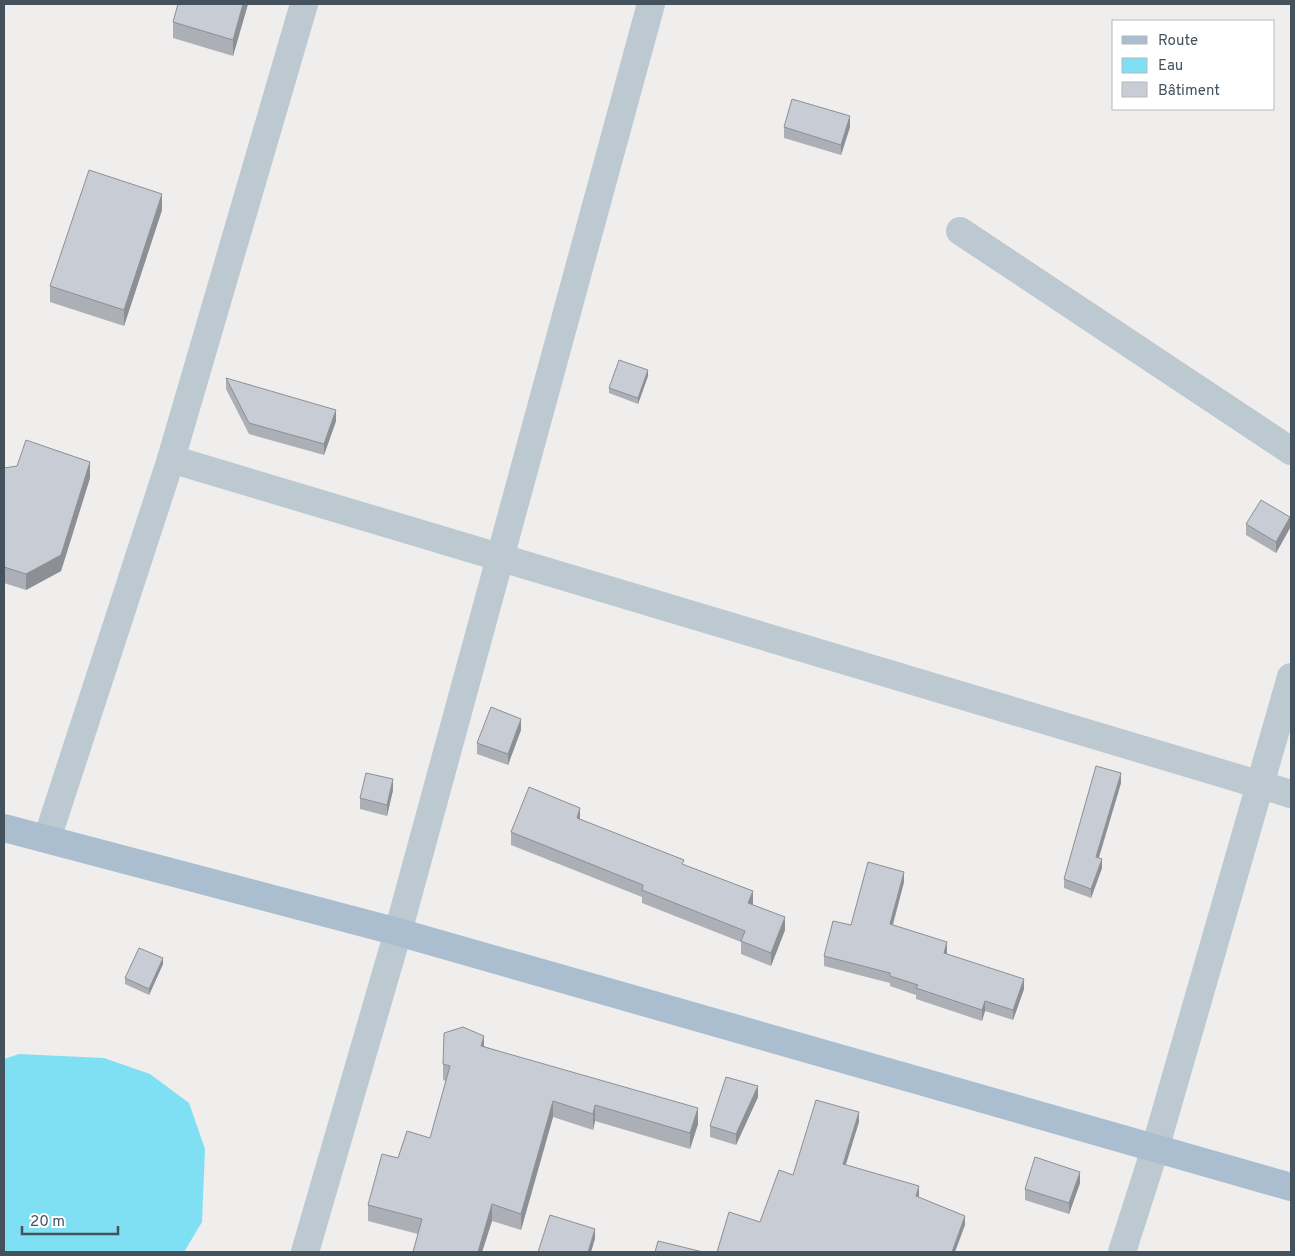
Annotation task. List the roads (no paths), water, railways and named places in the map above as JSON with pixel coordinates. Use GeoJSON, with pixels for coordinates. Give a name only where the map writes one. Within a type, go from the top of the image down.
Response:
{"type":"FeatureCollection","features":[{"type":"Feature","properties":{"kind":"main road"},"geometry":{"type":"LineString","coordinates":[[4,828],[398,932],[1291,1187]]}},
{"type":"Feature","properties":{"kind":"street"},"geometry":{"type":"LineString","coordinates":[[47,840],[171,459],[304,4]]}},
{"type":"Feature","properties":{"kind":"street"},"geometry":{"type":"LineString","coordinates":[[305,1252],[398,932],[651,4]]}},
{"type":"Feature","properties":{"kind":"street"},"geometry":{"type":"LineString","coordinates":[[960,231],[1291,452]]}},
{"type":"Feature","properties":{"kind":"street"},"geometry":{"type":"LineString","coordinates":[[171,459],[1291,794]]}},
{"type":"Feature","properties":{"kind":"street"},"geometry":{"type":"LineString","coordinates":[[1122,1252],[1155,1149],[1291,678]]}},
{"type":"Feature","properties":{"kind":"water"},"geometry":{"type":"Polygon","coordinates":[[[19,1054],[104,1058],[150,1074],[189,1103],[205,1149],[202,1222],[184,1252],[4,1252],[4,1059],[19,1054]]]}}]}
